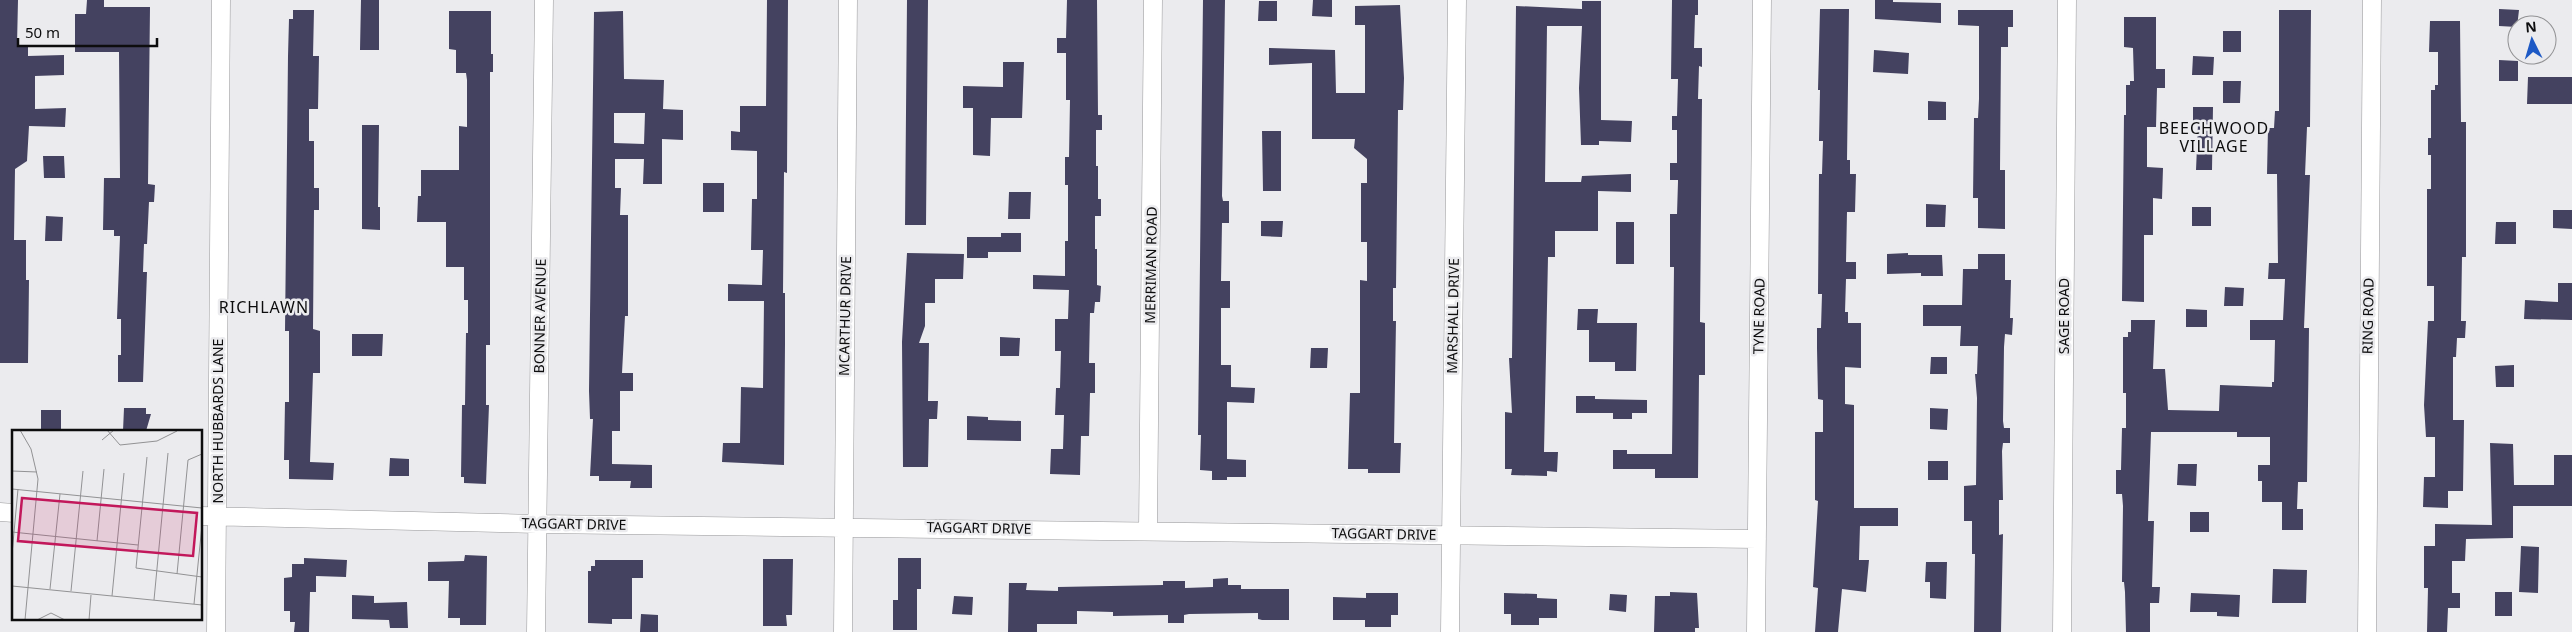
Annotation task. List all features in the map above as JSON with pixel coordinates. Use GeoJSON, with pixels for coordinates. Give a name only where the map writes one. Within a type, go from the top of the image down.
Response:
{"type":"FeatureCollection","features":[{"type":"Feature","properties":{"kind":"street","name":"NORTH HUBBARDS LANE"},"geometry":{"type":"LineString","coordinates":[[216,632],[209,516],[221,0]]}},
{"type":"Feature","properties":{"kind":"street","name":"BONNER AVENUE"},"geometry":{"type":"LineString","coordinates":[[536,632],[544,0]]}},
{"type":"Feature","properties":{"kind":"street","name":"MCARTHUR DRIVE"},"geometry":{"type":"LineString","coordinates":[[843,632],[848,0]]}},
{"type":"Feature","properties":{"kind":"street","name":"MERRIMAN ROAD"},"geometry":{"type":"LineString","coordinates":[[1148,530],[1153,0]]}},
{"type":"Feature","properties":{"kind":"street","name":"MARSHALL DRIVE"},"geometry":{"type":"LineString","coordinates":[[1450,632],[1456,0]]}},
{"type":"Feature","properties":{"kind":"street","name":"TYNE ROAD"},"geometry":{"type":"LineString","coordinates":[[1756,632],[1762,0]]}},
{"type":"Feature","properties":{"kind":"street","name":"SAGE ROAD"},"geometry":{"type":"LineString","coordinates":[[2062,632],[2067,0]]}},
{"type":"Feature","properties":{"kind":"street","name":"RING ROAD"},"geometry":{"type":"LineString","coordinates":[[2367,632],[2372,0]]}},
{"type":"Feature","properties":{"kind":"street","name":"TAGGART DRIVE"},"geometry":{"type":"LineString","coordinates":[[209,516],[537,524],[844,526],[1757,539]]}},
{"type":"Feature","properties":{"kind":"building"},"geometry":{"type":"Polygon","coordinates":[[[0,0],[18,0],[17,45],[28,45],[28,56],[64,55],[64,75],[35,76],[35,109],[66,108],[65,127],[29,126],[27,161],[15,169],[14,240],[26,240],[26,280],[29,280],[28,363],[0,363],[0,0]]]}},
{"type":"Feature","properties":{"kind":"building"},"geometry":{"type":"Polygon","coordinates":[[[87,0],[104,0],[104,7],[150,7],[148,184],[155,185],[154,202],[149,202],[147,244],[144,244],[143,272],[147,272],[143,382],[118,382],[118,355],[121,355],[121,319],[117,319],[120,236],[114,236],[114,230],[103,230],[104,178],[120,178],[119,52],[75,52],[75,14],[86,14],[87,0]]]}},
{"type":"Feature","properties":{"kind":"building"},"geometry":{"type":"Polygon","coordinates":[[[361,0],[379,0],[379,50],[360,50],[361,0]]]}},
{"type":"Feature","properties":{"kind":"building"},"geometry":{"type":"Polygon","coordinates":[[[767,0],[788,0],[787,173],[784,172],[784,465],[722,462],[723,443],[740,443],[741,387],[763,388],[764,301],[728,301],[728,284],[762,285],[763,250],[751,250],[752,199],[757,199],[757,151],[731,150],[731,131],[740,132],[740,106],[766,106],[767,0]]]}},
{"type":"Feature","properties":{"kind":"building"},"geometry":{"type":"Polygon","coordinates":[[[907,0],[928,0],[926,225],[905,225],[907,0]]]}},
{"type":"Feature","properties":{"kind":"building"},"geometry":{"type":"Polygon","coordinates":[[[1067,0],[1097,0],[1098,115],[1102,115],[1102,130],[1096,130],[1096,166],[1098,166],[1098,199],[1101,199],[1101,216],[1095,216],[1097,285],[1101,286],[1100,302],[1095,302],[1094,313],[1090,313],[1089,363],[1095,363],[1095,393],[1090,393],[1089,436],[1081,436],[1080,475],[1050,474],[1051,449],[1063,449],[1064,415],[1055,415],[1056,388],[1060,388],[1061,351],[1055,351],[1055,319],[1068,319],[1069,290],[1033,289],[1033,275],[1065,276],[1065,241],[1068,241],[1068,185],[1065,185],[1065,157],[1069,157],[1070,100],[1066,100],[1066,53],[1057,53],[1057,38],[1066,38],[1067,0]]]}},
{"type":"Feature","properties":{"kind":"building"},"geometry":{"type":"Polygon","coordinates":[[[1203,0],[1225,0],[1222,196],[1223,201],[1229,201],[1229,223],[1222,223],[1221,281],[1230,281],[1230,308],[1221,308],[1221,365],[1231,365],[1231,387],[1255,388],[1254,403],[1227,402],[1227,459],[1246,460],[1246,477],[1227,477],[1227,480],[1212,480],[1212,471],[1200,470],[1201,435],[1198,435],[1203,0]]]}},
{"type":"Feature","properties":{"kind":"building"},"geometry":{"type":"Polygon","coordinates":[[[1313,0],[1332,0],[1332,17],[1312,16],[1313,0]]]}},
{"type":"Feature","properties":{"kind":"building"},"geometry":{"type":"Polygon","coordinates":[[[1672,0],[1698,0],[1698,15],[1695,15],[1694,48],[1702,48],[1702,67],[1699,66],[1698,99],[1702,99],[1700,322],[1705,323],[1705,375],[1699,375],[1698,478],[1655,478],[1655,469],[1613,469],[1613,450],[1627,450],[1627,454],[1672,454],[1674,267],[1670,267],[1670,214],[1677,214],[1678,180],[1670,180],[1670,163],[1677,163],[1677,130],[1672,130],[1672,116],[1677,116],[1678,79],[1671,79],[1672,0]]]}},
{"type":"Feature","properties":{"kind":"building"},"geometry":{"type":"Polygon","coordinates":[[[1875,0],[1941,3],[1941,23],[1875,19],[1875,0]]]}},
{"type":"Feature","properties":{"kind":"building"},"geometry":{"type":"Polygon","coordinates":[[[1259,1],[1277,1],[1277,21],[1258,21],[1259,1]]]}},
{"type":"Feature","properties":{"kind":"building"},"geometry":{"type":"Polygon","coordinates":[[[1582,1],[1601,1],[1601,120],[1632,121],[1631,142],[1599,141],[1599,145],[1581,145],[1579,88],[1582,26],[1547,26],[1545,182],[1581,182],[1582,176],[1631,174],[1631,192],[1598,191],[1598,231],[1555,231],[1555,257],[1548,257],[1544,452],[1558,452],[1557,472],[1547,471],[1547,476],[1511,475],[1512,469],[1505,469],[1505,412],[1512,413],[1509,358],[1512,358],[1516,6],[1582,9],[1582,1]]]}},
{"type":"Feature","properties":{"kind":"building"},"geometry":{"type":"Polygon","coordinates":[[[1400,5],[1404,78],[1403,110],[1398,110],[1396,288],[1393,288],[1393,321],[1396,321],[1394,443],[1401,443],[1400,473],[1368,473],[1368,469],[1348,469],[1350,393],[1360,393],[1360,280],[1367,281],[1367,242],[1361,242],[1361,183],[1367,183],[1367,159],[1354,148],[1355,139],[1312,139],[1312,63],[1269,65],[1269,48],[1335,50],[1336,93],[1365,93],[1365,25],[1355,25],[1355,6],[1400,5]]]}},
{"type":"Feature","properties":{"kind":"building"},"geometry":{"type":"Polygon","coordinates":[[[1820,9],[1849,9],[1847,160],[1850,160],[1850,174],[1856,174],[1855,212],[1847,212],[1846,262],[1856,262],[1856,279],[1846,279],[1845,312],[1848,312],[1848,323],[1861,323],[1861,368],[1845,367],[1845,404],[1854,405],[1854,508],[1898,508],[1898,526],[1860,526],[1859,560],[1869,560],[1866,592],[1842,589],[1838,632],[1815,632],[1818,588],[1813,587],[1818,501],[1815,500],[1815,432],[1823,432],[1823,400],[1818,399],[1817,348],[1817,328],[1821,328],[1822,294],[1818,294],[1819,174],[1822,174],[1823,141],[1819,141],[1820,9]]]}},
{"type":"Feature","properties":{"kind":"building"},"geometry":{"type":"Polygon","coordinates":[[[2499,9],[2519,10],[2518,15],[2507,15],[2507,26],[2499,26],[2499,9]]]}},
{"type":"Feature","properties":{"kind":"building"},"geometry":{"type":"Polygon","coordinates":[[[293,10],[314,10],[313,56],[319,56],[318,109],[309,109],[309,141],[314,141],[314,188],[319,188],[319,210],[314,210],[313,329],[320,331],[320,373],[313,373],[310,462],[334,463],[333,480],[289,479],[289,460],[284,460],[285,402],[289,402],[289,331],[285,331],[288,56],[289,19],[293,19],[293,10]]]}},
{"type":"Feature","properties":{"kind":"building"},"geometry":{"type":"Polygon","coordinates":[[[1958,10],[2013,10],[2013,27],[2008,27],[2008,47],[2001,47],[2000,170],[2005,170],[2005,229],[1978,228],[1978,198],[1973,198],[1974,118],[1978,118],[1979,99],[1979,26],[1958,25],[1958,10]]]}},
{"type":"Feature","properties":{"kind":"building"},"geometry":{"type":"Polygon","coordinates":[[[2279,10],[2311,10],[2310,127],[2307,127],[2305,175],[2310,175],[2304,328],[2309,328],[2307,482],[2298,482],[2297,509],[2303,509],[2303,530],[2282,530],[2282,502],[2262,502],[2262,481],[2258,481],[2258,465],[2270,465],[2270,437],[2237,437],[2237,432],[2151,432],[2148,521],[2154,521],[2152,587],[2160,587],[2159,603],[2150,603],[2150,632],[2126,632],[2125,592],[2124,582],[2122,582],[2123,506],[2122,494],[2116,494],[2116,470],[2121,470],[2122,428],[2126,428],[2126,393],[2123,393],[2123,337],[2128,337],[2128,332],[2131,332],[2131,320],[2155,320],[2153,369],[2165,369],[2168,410],[2219,411],[2220,385],[2272,387],[2272,382],[2274,382],[2275,340],[2250,340],[2250,320],[2283,320],[2285,279],[2268,279],[2269,263],[2278,263],[2277,174],[2267,174],[2268,128],[2274,128],[2275,111],[2279,111],[2279,10]]]}},
{"type":"Feature","properties":{"kind":"building"},"geometry":{"type":"Polygon","coordinates":[[[449,11],[491,11],[493,72],[490,72],[490,345],[486,345],[486,405],[489,405],[486,484],[464,483],[464,477],[461,477],[462,405],[465,405],[466,333],[468,333],[468,300],[464,300],[464,267],[446,267],[446,222],[417,222],[418,196],[421,196],[421,170],[459,170],[459,126],[467,127],[466,73],[456,73],[456,50],[449,49],[449,11]]]}},
{"type":"Feature","properties":{"kind":"building"},"geometry":{"type":"Polygon","coordinates":[[[623,11],[624,79],[664,80],[663,109],[683,110],[683,140],[662,139],[662,184],[643,184],[644,159],[615,159],[615,188],[621,188],[620,215],[628,215],[628,316],[625,316],[622,373],[633,373],[633,391],[620,391],[620,431],[612,431],[612,464],[652,465],[652,488],[630,488],[631,481],[599,481],[599,476],[590,476],[593,419],[590,419],[589,391],[594,12],[623,11]],[[614,113],[614,143],[644,144],[645,113],[614,113]]]}},
{"type":"Feature","properties":{"kind":"building"},"geometry":{"type":"Polygon","coordinates":[[[2124,17],[2156,17],[2156,69],[2165,69],[2165,88],[2157,88],[2156,127],[2147,127],[2147,167],[2163,168],[2162,199],[2153,198],[2153,235],[2144,235],[2144,302],[2122,301],[2124,115],[2126,115],[2126,85],[2130,85],[2130,81],[2134,81],[2133,48],[2124,47],[2124,17]]]}},
{"type":"Feature","properties":{"kind":"building"},"geometry":{"type":"Polygon","coordinates":[[[2430,21],[2460,21],[2461,122],[2466,122],[2466,257],[2462,257],[2461,321],[2466,321],[2465,338],[2457,338],[2456,357],[2453,357],[2453,420],[2464,420],[2463,491],[2448,491],[2448,508],[2423,507],[2424,477],[2435,477],[2435,437],[2426,437],[2424,405],[2428,321],[2434,321],[2434,286],[2427,286],[2427,189],[2431,189],[2431,155],[2428,155],[2428,138],[2431,138],[2431,90],[2435,90],[2435,85],[2438,85],[2438,52],[2429,52],[2430,21]]]}},
{"type":"Feature","properties":{"kind":"building"},"geometry":{"type":"Polygon","coordinates":[[[2223,31],[2241,31],[2241,52],[2223,52],[2223,31]]]}},
{"type":"Feature","properties":{"kind":"building"},"geometry":{"type":"Polygon","coordinates":[[[1874,50],[1909,53],[1908,74],[1873,72],[1874,50]]]}},
{"type":"Feature","properties":{"kind":"building"},"geometry":{"type":"Polygon","coordinates":[[[2193,56],[2214,57],[2213,75],[2192,75],[2193,56]]]}},
{"type":"Feature","properties":{"kind":"building"},"geometry":{"type":"Polygon","coordinates":[[[2499,60],[2507,60],[2507,65],[2518,65],[2518,81],[2499,81],[2499,60]]]}},
{"type":"Feature","properties":{"kind":"building"},"geometry":{"type":"Polygon","coordinates":[[[1003,62],[1024,62],[1022,118],[991,118],[990,156],[973,155],[973,108],[963,108],[963,86],[1003,87],[1003,62]]]}},
{"type":"Feature","properties":{"kind":"building"},"geometry":{"type":"Polygon","coordinates":[[[2528,77],[2572,77],[2572,104],[2527,104],[2528,77]]]}},
{"type":"Feature","properties":{"kind":"building"},"geometry":{"type":"Polygon","coordinates":[[[2223,81],[2241,81],[2240,103],[2223,103],[2223,81]]]}},
{"type":"Feature","properties":{"kind":"building"},"geometry":{"type":"Polygon","coordinates":[[[1928,101],[1946,102],[1946,120],[1928,120],[1928,101]]]}},
{"type":"Feature","properties":{"kind":"building"},"geometry":{"type":"Polygon","coordinates":[[[2193,107],[2213,107],[2212,170],[2196,170],[2198,124],[2193,123],[2193,107]]]}},
{"type":"Feature","properties":{"kind":"building"},"geometry":{"type":"Polygon","coordinates":[[[362,125],[379,125],[378,207],[380,207],[380,230],[362,229],[362,125]]]}},
{"type":"Feature","properties":{"kind":"building"},"geometry":{"type":"Polygon","coordinates":[[[1262,131],[1281,131],[1281,191],[1263,191],[1262,131]]]}},
{"type":"Feature","properties":{"kind":"building"},"geometry":{"type":"Polygon","coordinates":[[[43,156],[64,156],[65,178],[44,178],[43,156]]]}},
{"type":"Feature","properties":{"kind":"building"},"geometry":{"type":"Polygon","coordinates":[[[703,183],[724,183],[724,212],[703,212],[703,183]]]}},
{"type":"Feature","properties":{"kind":"building"},"geometry":{"type":"Polygon","coordinates":[[[1009,192],[1031,192],[1030,219],[1008,219],[1009,192]]]}},
{"type":"Feature","properties":{"kind":"building"},"geometry":{"type":"Polygon","coordinates":[[[1926,204],[1946,205],[1945,227],[1926,227],[1926,204]]]}},
{"type":"Feature","properties":{"kind":"building"},"geometry":{"type":"Polygon","coordinates":[[[2192,207],[2211,207],[2211,226],[2192,226],[2192,207]]]}},
{"type":"Feature","properties":{"kind":"building"},"geometry":{"type":"Polygon","coordinates":[[[2553,210],[2572,210],[2572,229],[2553,228],[2553,210]]]}},
{"type":"Feature","properties":{"kind":"building"},"geometry":{"type":"Polygon","coordinates":[[[46,216],[63,217],[62,241],[45,241],[46,216]]]}},
{"type":"Feature","properties":{"kind":"building"},"geometry":{"type":"Polygon","coordinates":[[[1261,221],[1283,221],[1282,237],[1261,236],[1261,221]]]}},
{"type":"Feature","properties":{"kind":"building"},"geometry":{"type":"Polygon","coordinates":[[[1616,222],[1634,222],[1634,264],[1616,264],[1616,222]]]}},
{"type":"Feature","properties":{"kind":"building"},"geometry":{"type":"Polygon","coordinates":[[[2496,222],[2516,222],[2516,244],[2495,244],[2496,222]]]}},
{"type":"Feature","properties":{"kind":"building"},"geometry":{"type":"Polygon","coordinates":[[[1001,233],[1021,233],[1021,252],[988,252],[988,258],[967,258],[967,237],[1001,237],[1001,233]]]}},
{"type":"Feature","properties":{"kind":"building"},"geometry":{"type":"Polygon","coordinates":[[[907,253],[964,254],[963,279],[935,279],[935,303],[925,303],[925,326],[919,343],[929,343],[928,401],[938,401],[937,419],[929,419],[928,467],[903,467],[902,342],[907,253]]]}},
{"type":"Feature","properties":{"kind":"building"},"geometry":{"type":"Polygon","coordinates":[[[1908,253],[1908,255],[1942,255],[1943,276],[1921,276],[1921,273],[1887,274],[1887,254],[1908,253]]]}},
{"type":"Feature","properties":{"kind":"building"},"geometry":{"type":"Polygon","coordinates":[[[1978,254],[2005,254],[2005,280],[2011,280],[2010,318],[2013,318],[2012,335],[2005,334],[2003,421],[2004,428],[2010,428],[2010,443],[2003,443],[2003,500],[1999,500],[1999,535],[2003,534],[2001,632],[1974,632],[1975,554],[1972,554],[1972,521],[1964,521],[1964,486],[1976,485],[1977,398],[1975,374],[1977,374],[1978,346],[1960,346],[1961,326],[1923,326],[1923,305],[1962,305],[1963,269],[1978,269],[1978,254]]]}},
{"type":"Feature","properties":{"kind":"building"},"geometry":{"type":"Polygon","coordinates":[[[2558,283],[2572,283],[2572,320],[2524,319],[2525,300],[2558,302],[2558,283]]]}},
{"type":"Feature","properties":{"kind":"building"},"geometry":{"type":"Polygon","coordinates":[[[2225,287],[2244,288],[2243,306],[2224,306],[2225,287]]]}},
{"type":"Feature","properties":{"kind":"building"},"geometry":{"type":"Polygon","coordinates":[[[1578,309],[1598,309],[1597,323],[1637,323],[1636,371],[1615,371],[1615,362],[1589,362],[1589,330],[1577,330],[1578,309]]]}},
{"type":"Feature","properties":{"kind":"building"},"geometry":{"type":"Polygon","coordinates":[[[2186,309],[2207,310],[2207,327],[2186,327],[2186,309]]]}},
{"type":"Feature","properties":{"kind":"building"},"geometry":{"type":"Polygon","coordinates":[[[352,334],[383,334],[382,356],[352,356],[352,334]]]}},
{"type":"Feature","properties":{"kind":"building"},"geometry":{"type":"Polygon","coordinates":[[[1000,337],[1020,338],[1019,356],[1000,356],[1000,337]]]}},
{"type":"Feature","properties":{"kind":"building"},"geometry":{"type":"Polygon","coordinates":[[[1311,348],[1328,348],[1327,368],[1310,368],[1311,348]]]}},
{"type":"Feature","properties":{"kind":"building"},"geometry":{"type":"Polygon","coordinates":[[[1931,357],[1947,357],[1947,374],[1930,374],[1931,357]]]}},
{"type":"Feature","properties":{"kind":"building"},"geometry":{"type":"Polygon","coordinates":[[[2514,365],[2514,387],[2496,387],[2495,366],[2514,365]]]}},
{"type":"Feature","properties":{"kind":"building"},"geometry":{"type":"Polygon","coordinates":[[[1576,396],[1595,396],[1595,399],[1647,400],[1647,413],[1632,413],[1632,419],[1613,419],[1613,413],[1576,413],[1576,396]]]}},
{"type":"Feature","properties":{"kind":"building"},"geometry":{"type":"Polygon","coordinates":[[[124,408],[146,408],[146,414],[151,414],[146,430],[123,430],[124,408]]]}},
{"type":"Feature","properties":{"kind":"building"},"geometry":{"type":"Polygon","coordinates":[[[1930,408],[1948,409],[1947,430],[1930,429],[1930,408]]]}},
{"type":"Feature","properties":{"kind":"building"},"geometry":{"type":"Polygon","coordinates":[[[41,410],[61,410],[61,430],[41,430],[41,410]]]}},
{"type":"Feature","properties":{"kind":"building"},"geometry":{"type":"Polygon","coordinates":[[[967,416],[988,417],[988,420],[1021,421],[1021,441],[967,440],[967,416]]]}},
{"type":"Feature","properties":{"kind":"building"},"geometry":{"type":"Polygon","coordinates":[[[2490,443],[2513,444],[2514,485],[2554,485],[2554,455],[2572,455],[2572,506],[2513,506],[2513,538],[2466,539],[2465,561],[2452,561],[2452,593],[2460,593],[2460,608],[2448,608],[2447,632],[2427,632],[2428,588],[2424,588],[2424,546],[2435,546],[2435,524],[2492,525],[2490,443]]]}},
{"type":"Feature","properties":{"kind":"building"},"geometry":{"type":"Polygon","coordinates":[[[390,458],[409,459],[409,476],[389,476],[390,458]]]}},
{"type":"Feature","properties":{"kind":"building"},"geometry":{"type":"Polygon","coordinates":[[[1928,461],[1948,461],[1948,480],[1928,480],[1928,461]]]}},
{"type":"Feature","properties":{"kind":"building"},"geometry":{"type":"Polygon","coordinates":[[[2178,464],[2197,464],[2196,486],[2177,485],[2178,464]]]}},
{"type":"Feature","properties":{"kind":"building"},"geometry":{"type":"Polygon","coordinates":[[[2190,512],[2209,512],[2209,532],[2190,532],[2190,512]]]}},
{"type":"Feature","properties":{"kind":"building"},"geometry":{"type":"Polygon","coordinates":[[[2521,546],[2539,547],[2538,593],[2519,592],[2521,546]]]}},
{"type":"Feature","properties":{"kind":"building"},"geometry":{"type":"Polygon","coordinates":[[[465,555],[487,556],[486,625],[460,625],[460,618],[448,618],[449,581],[428,581],[428,562],[464,561],[465,555]]]}},
{"type":"Feature","properties":{"kind":"building"},"geometry":{"type":"Polygon","coordinates":[[[304,558],[347,560],[346,577],[316,576],[316,592],[310,592],[309,632],[294,632],[295,622],[290,622],[290,611],[284,611],[284,578],[292,577],[292,564],[304,564],[304,558]]]}},
{"type":"Feature","properties":{"kind":"building"},"geometry":{"type":"Polygon","coordinates":[[[898,558],[921,558],[921,589],[917,589],[917,630],[893,630],[893,600],[898,600],[898,558]]]}},
{"type":"Feature","properties":{"kind":"building"},"geometry":{"type":"Polygon","coordinates":[[[763,559],[793,559],[792,615],[786,615],[787,626],[763,626],[763,559]]]}},
{"type":"Feature","properties":{"kind":"building"},"geometry":{"type":"Polygon","coordinates":[[[595,560],[643,560],[643,578],[632,578],[632,619],[612,619],[612,624],[588,623],[588,571],[591,571],[591,566],[595,566],[595,560]]]}},
{"type":"Feature","properties":{"kind":"building"},"geometry":{"type":"Polygon","coordinates":[[[1926,562],[1947,562],[1946,599],[1930,598],[1930,582],[1925,582],[1926,562]]]}},
{"type":"Feature","properties":{"kind":"building"},"geometry":{"type":"Polygon","coordinates":[[[2273,569],[2307,570],[2306,603],[2272,603],[2273,569]]]}},
{"type":"Feature","properties":{"kind":"building"},"geometry":{"type":"Polygon","coordinates":[[[1228,578],[1228,585],[1241,585],[1241,589],[1289,589],[1289,620],[1262,620],[1258,619],[1258,613],[1189,614],[1184,615],[1184,623],[1168,623],[1168,615],[1113,616],[1113,612],[1077,611],[1077,624],[1037,624],[1037,632],[1008,632],[1009,583],[1027,583],[1026,590],[1058,591],[1058,587],[1163,585],[1163,581],[1185,581],[1185,588],[1213,587],[1213,579],[1228,578]]]}},
{"type":"Feature","properties":{"kind":"building"},"geometry":{"type":"Polygon","coordinates":[[[1670,592],[1697,593],[1699,628],[1695,628],[1695,632],[1654,632],[1655,596],[1670,596],[1670,592]]]}},
{"type":"Feature","properties":{"kind":"building"},"geometry":{"type":"Polygon","coordinates":[[[2495,592],[2512,592],[2512,616],[2495,616],[2495,592]]]}},
{"type":"Feature","properties":{"kind":"building"},"geometry":{"type":"Polygon","coordinates":[[[1366,593],[1398,593],[1398,615],[1391,615],[1391,627],[1365,627],[1365,620],[1333,620],[1333,597],[1366,598],[1366,593]]]}},
{"type":"Feature","properties":{"kind":"building"},"geometry":{"type":"Polygon","coordinates":[[[1504,593],[1537,594],[1537,598],[1557,599],[1557,618],[1539,618],[1539,625],[1511,625],[1511,614],[1504,614],[1504,593]]]}},
{"type":"Feature","properties":{"kind":"building"},"geometry":{"type":"Polygon","coordinates":[[[2191,593],[2240,595],[2239,617],[2217,616],[2217,612],[2190,612],[2191,593]]]}},
{"type":"Feature","properties":{"kind":"building"},"geometry":{"type":"Polygon","coordinates":[[[1610,594],[1627,595],[1626,612],[1609,610],[1610,594]]]}},
{"type":"Feature","properties":{"kind":"building"},"geometry":{"type":"Polygon","coordinates":[[[352,595],[374,596],[374,603],[407,602],[408,628],[390,628],[389,620],[352,619],[352,595]]]}},
{"type":"Feature","properties":{"kind":"building"},"geometry":{"type":"Polygon","coordinates":[[[954,596],[973,597],[972,615],[952,614],[954,596]]]}},
{"type":"Feature","properties":{"kind":"building"},"geometry":{"type":"Polygon","coordinates":[[[641,614],[658,615],[658,632],[640,632],[641,614]]]}},
{"type":"Feature","properties":{"kind":"district","name":"BEECHWOOD VILLAGE"},"geometry":{"type":"Point","coordinates":[2214,137]}},
{"type":"Feature","properties":{"kind":"district","name":"RICHLAWN"},"geometry":{"type":"Point","coordinates":[264,307]}}]}
